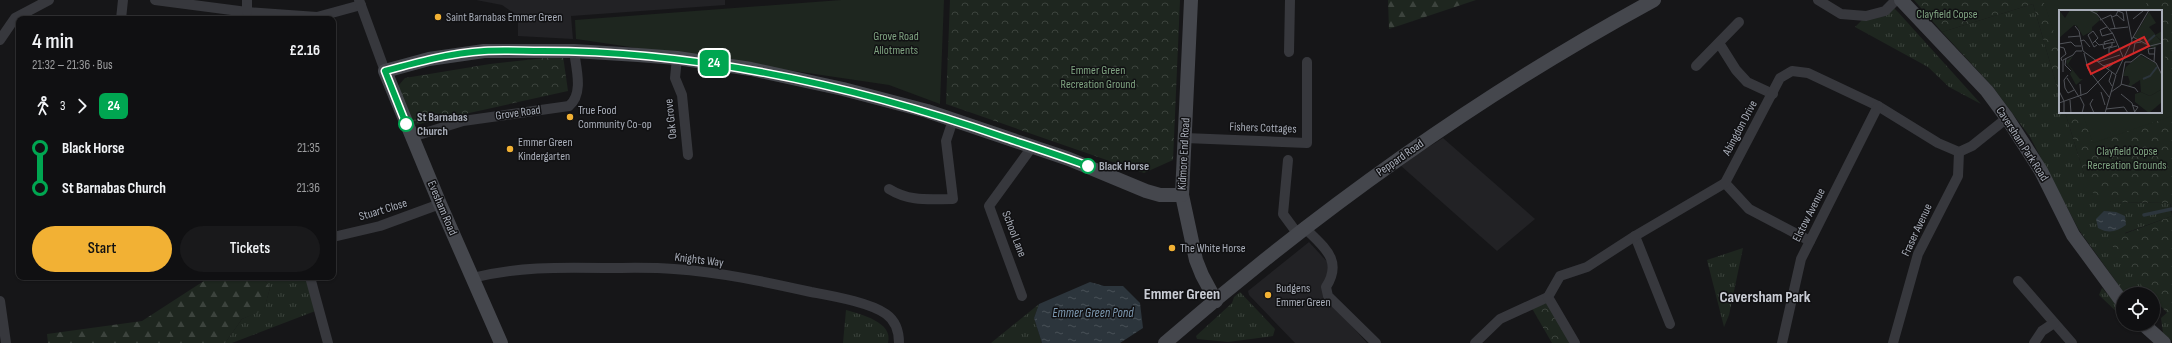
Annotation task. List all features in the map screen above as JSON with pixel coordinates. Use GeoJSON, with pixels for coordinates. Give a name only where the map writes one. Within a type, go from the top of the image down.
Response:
{"type":"FeatureCollection","features":[{"type":"Feature","properties":{"kind":"street"},"geometry":{"type":"LineString","coordinates":[[18,16],[31,7],[49,0]]}},
{"type":"Feature","properties":{"kind":"street"},"geometry":{"type":"LineString","coordinates":[[121,16],[123,0]]}},
{"type":"Feature","properties":{"kind":"street"},"geometry":{"type":"LineString","coordinates":[[155,0],[247,12],[303,16]]}},
{"type":"Feature","properties":{"kind":"street"},"geometry":{"type":"LineString","coordinates":[[247,0],[247,12]]}},
{"type":"Feature","properties":{"kind":"street","name":"Kidmore End Road"},"geometry":{"type":"LineString","coordinates":[[1192,0],[1182,195],[1196,260],[1216,301]]}},
{"type":"Feature","properties":{"kind":"street"},"geometry":{"type":"LineString","coordinates":[[1289,52],[1290,0]]}},
{"type":"Feature","properties":{"kind":"street","name":"Peppard Road"},"geometry":{"type":"LineString","coordinates":[[1165,343],[1300,230],[1459,116],[1531,70],[1654,0]]}},
{"type":"Feature","properties":{"kind":"street"},"geometry":{"type":"LineString","coordinates":[[1818,0],[1841,14],[1866,16],[1885,11],[1896,0]]}},
{"type":"Feature","properties":{"kind":"street","name":"Caversham Park Road"},"geometry":{"type":"LineString","coordinates":[[1901,0],[1987,91],[2007,118],[2041,171],[2073,235],[2116,293]]}},
{"type":"Feature","properties":{"kind":"street"},"geometry":{"type":"LineString","coordinates":[[320,16],[360,2],[385,71],[429,59],[484,51],[574,51],[677,58],[751,69],[843,89],[953,120],[1069,159],[1146,191],[1160,195],[1182,195]]}},
{"type":"Feature","properties":{"kind":"street"},"geometry":{"type":"LineString","coordinates":[[0,40],[16,17]]}},
{"type":"Feature","properties":{"kind":"street"},"geometry":{"type":"LineString","coordinates":[[1696,66],[1739,22]]}},
{"type":"Feature","properties":{"kind":"street"},"geometry":{"type":"LineString","coordinates":[[1719,42],[1736,70],[1747,82],[1773,94]]}},
{"type":"Feature","properties":{"kind":"street","name":"Grove Road"},"geometry":{"type":"LineString","coordinates":[[412,137],[463,121],[569,106],[574,101],[578,91],[574,51]]}},
{"type":"Feature","properties":{"kind":"street","name":"Oak Grove"},"geometry":{"type":"LineString","coordinates":[[677,58],[675,78],[682,95],[688,155]]}},
{"type":"Feature","properties":{"kind":"street","name":"Fishers Cottages"},"geometry":{"type":"LineString","coordinates":[[1185,138],[1307,142],[1307,62]]}},
{"type":"Feature","properties":{"kind":"street","name":"Evesham Road"},"geometry":{"type":"LineString","coordinates":[[385,71],[440,204],[501,343]]}},
{"type":"Feature","properties":{"kind":"street","name":"Abingdon Drive"},"geometry":{"type":"LineString","coordinates":[[1725,183],[1773,94],[1780,78],[1792,71],[1808,73],[1878,106],[1938,143],[1959,152]]}},
{"type":"Feature","properties":{"kind":"street","name":"Elstow Avenue"},"geometry":{"type":"LineString","coordinates":[[1782,343],[1801,259],[1878,106]]}},
{"type":"Feature","properties":{"kind":"street"},"geometry":{"type":"LineString","coordinates":[[1959,152],[1972,146],[2007,118]]}},
{"type":"Feature","properties":{"kind":"street"},"geometry":{"type":"LineString","coordinates":[[889,189],[901,196],[916,200],[953,198],[946,141],[953,120]]}},
{"type":"Feature","properties":{"kind":"street","name":"School Lane"},"geometry":{"type":"LineString","coordinates":[[1022,296],[989,206],[1032,147]]}},
{"type":"Feature","properties":{"kind":"street","name":"Fraser Avenue"},"geometry":{"type":"LineString","coordinates":[[1893,343],[1918,254],[1958,176],[1959,152]]}},
{"type":"Feature","properties":{"kind":"street"},"geometry":{"type":"LineString","coordinates":[[1288,160],[1283,214],[1330,254],[1335,268],[1332,278],[1326,287],[1328,296],[1376,343]]}},
{"type":"Feature","properties":{"kind":"street"},"geometry":{"type":"LineString","coordinates":[[1475,343],[1500,319],[1548,297],[1560,276],[1587,267],[1635,236],[1725,183],[1750,209],[1810,241]]}},
{"type":"Feature","properties":{"kind":"street","name":"Stuart Close"},"geometry":{"type":"LineString","coordinates":[[336,236],[380,226],[440,204]]}},
{"type":"Feature","properties":{"kind":"street"},"geometry":{"type":"LineString","coordinates":[[1635,236],[1670,324]]}},
{"type":"Feature","properties":{"kind":"street","name":"Knights Way"},"geometry":{"type":"LineString","coordinates":[[472,278],[501,271],[563,267],[674,269],[753,279],[845,299],[877,309],[887,314],[894,322],[898,332],[899,343]]}},
{"type":"Feature","properties":{"kind":"street"},"geometry":{"type":"LineString","coordinates":[[311,280],[328,343]]}},
{"type":"Feature","properties":{"kind":"street"},"geometry":{"type":"LineString","coordinates":[[2018,281],[2072,343]]}},
{"type":"Feature","properties":{"kind":"street"},"geometry":{"type":"LineString","coordinates":[[1548,297],[1575,343]]}},
{"type":"Feature","properties":{"kind":"street"},"geometry":{"type":"LineString","coordinates":[[0,301],[6,343]]}},
{"type":"Feature","properties":{"kind":"street"},"geometry":{"type":"LineString","coordinates":[[2034,343],[2042,331],[2054,323]]}},
{"type":"Feature","properties":{"kind":"street"},"geometry":{"type":"LineString","coordinates":[[2151,331],[2164,343]]}},
{"type":"Feature","properties":{"kind":"shaded area"},"geometry":{"type":"Polygon","coordinates":[[[476,0],[725,0],[725,5],[571,16],[573,39],[518,36],[518,16],[502,5],[476,0]]]}},
{"type":"Feature","properties":{"kind":"shaded area"},"geometry":{"type":"Polygon","coordinates":[[[1443,138],[1535,219],[1497,251],[1400,165],[1443,138]]]}},
{"type":"Feature","properties":{"kind":"shaded area"},"geometry":{"type":"Polygon","coordinates":[[[1309,242],[1331,266],[1326,297],[1367,343],[1295,343],[1249,295],[1248,291],[1309,242]]]}},
{"type":"Feature","properties":{"kind":"green space","name":"Grove Road Allotments"},"geometry":{"type":"Polygon","coordinates":[[[841,0],[944,0],[940,104],[889,85],[576,39],[575,20],[841,0]]]}},
{"type":"Feature","properties":{"kind":"green space","name":"Emmer Green Recreation Ground"},"geometry":{"type":"Polygon","coordinates":[[[950,0],[1180,0],[1173,160],[1144,173],[946,104],[950,0]]]}},
{"type":"Feature","properties":{"kind":"green space"},"geometry":{"type":"Polygon","coordinates":[[[1388,0],[1476,0],[1389,29],[1388,0]]]}},
{"type":"Feature","properties":{"kind":"green space","name":"Clayfield Copse Recreation Grounds"},"geometry":{"type":"Polygon","coordinates":[[[1914,0],[2172,0],[2172,209],[2170,203],[2111,202],[2092,192],[2084,174],[2065,113],[2162,113],[2162,10],[2059,10],[2059,94],[2033,4],[1942,32],[1914,0]]]}},
{"type":"Feature","properties":{"kind":"green space"},"geometry":{"type":"Polygon","coordinates":[[[2043,0],[2145,0],[2149,10],[2059,10],[2059,47],[2043,0]]]}},
{"type":"Feature","properties":{"kind":"green space"},"geometry":{"type":"Polygon","coordinates":[[[2033,4],[2059,94],[2059,113],[2065,113],[2084,174],[2111,202],[2170,203],[2172,216],[2125,233],[2152,287],[2120,287],[2079,230],[2030,137],[1993,87],[1942,32],[2033,4]]]}},
{"type":"Feature","properties":{"kind":"green space"},"geometry":{"type":"Polygon","coordinates":[[[1891,5],[1981,104],[1949,87],[1928,67],[1855,27],[1866,16],[1891,5]]]}},
{"type":"Feature","properties":{"kind":"green space"},"geometry":{"type":"Polygon","coordinates":[[[2162,48],[2172,77],[2172,116],[2093,143],[2082,113],[2162,113],[2162,48]]]}},
{"type":"Feature","properties":{"kind":"green space"},"geometry":{"type":"Polygon","coordinates":[[[563,56],[568,91],[415,125],[398,86],[405,78],[490,64],[563,56]]]}},
{"type":"Feature","properties":{"kind":"green space"},"geometry":{"type":"Polygon","coordinates":[[[2172,216],[2172,318],[2160,305],[2160,287],[2143,287],[2108,240],[2172,216]]]}},
{"type":"Feature","properties":{"kind":"green space"},"geometry":{"type":"Polygon","coordinates":[[[1743,248],[1729,315],[1724,327],[1707,260],[1743,248]]]}},
{"type":"Feature","properties":{"kind":"green space"},"geometry":{"type":"Polygon","coordinates":[[[205,280],[265,280],[270,288],[264,310],[242,319],[225,343],[48,343],[47,334],[142,321],[205,280]]]}},
{"type":"Feature","properties":{"kind":"green space"},"geometry":{"type":"Polygon","coordinates":[[[265,280],[311,280],[318,310],[232,343],[225,343],[242,319],[264,309],[270,288],[265,280]]]}},
{"type":"Feature","properties":{"kind":"green space"},"geometry":{"type":"Polygon","coordinates":[[[2102,288],[2116,303],[2116,311],[2099,295],[2102,288]]]}},
{"type":"Feature","properties":{"kind":"green space"},"geometry":{"type":"Polygon","coordinates":[[[1240,292],[1275,329],[1273,336],[1228,342],[1197,339],[1196,336],[1232,303],[1234,297],[1240,292]]]}},
{"type":"Feature","properties":{"kind":"green space"},"geometry":{"type":"Polygon","coordinates":[[[1548,297],[1575,343],[1552,343],[1530,305],[1548,297]]]}},
{"type":"Feature","properties":{"kind":"green space"},"geometry":{"type":"Polygon","coordinates":[[[1039,304],[1034,318],[1042,343],[991,343],[1039,304]]]}},
{"type":"Feature","properties":{"kind":"green space"},"geometry":{"type":"Polygon","coordinates":[[[846,310],[867,317],[881,324],[886,330],[888,343],[843,343],[846,310]]]}},
{"type":"Feature","properties":{"kind":"green space"},"geometry":{"type":"Polygon","coordinates":[[[2169,311],[2172,311],[2172,341],[2163,333],[2161,318],[2169,311]]]}},
{"type":"Feature","properties":{"kind":"water"},"geometry":{"type":"Polygon","coordinates":[[[2104,211],[2116,212],[2125,216],[2126,225],[2109,232],[2098,228],[2096,219],[2104,211]]]}},
{"type":"Feature","properties":{"kind":"water","name":"Emmer Green Pond"},"geometry":{"type":"Polygon","coordinates":[[[1090,282],[1104,286],[1123,286],[1140,303],[1143,328],[1120,343],[1042,343],[1034,318],[1039,304],[1090,282]]]}},
{"type":"Feature","properties":{"kind":"waterway"},"geometry":{"type":"LineString","coordinates":[[2144,215],[2172,209]]}},
{"type":"Feature","properties":{"kind":"bus line","name":"24"},"geometry":{"type":"LineString","coordinates":[[406,124],[385,71],[429,59],[484,51],[574,51],[677,58],[751,69],[843,89],[927,111],[1088,166]]}},
{"type":"Feature","properties":{"kind":"place","name":"Saint Barnabas Emmer Green"},"geometry":{"type":"Point","coordinates":[438,17]}},
{"type":"Feature","properties":{"kind":"place","name":"True Food Community Co-op"},"geometry":{"type":"Point","coordinates":[570,117]}},
{"type":"Feature","properties":{"kind":"place","name":"St Barnabas Church"},"geometry":{"type":"Point","coordinates":[406,124]}},
{"type":"Feature","properties":{"kind":"place","name":"Emmer Green Kindergarten"},"geometry":{"type":"Point","coordinates":[510,149]}},
{"type":"Feature","properties":{"kind":"place","name":"Black Horse"},"geometry":{"type":"Point","coordinates":[1088,166]}},
{"type":"Feature","properties":{"kind":"place","name":"The White Horse"},"geometry":{"type":"Point","coordinates":[1172,248]}},
{"type":"Feature","properties":{"kind":"place","name":"Budgens Emmer Green"},"geometry":{"type":"Point","coordinates":[1268,295]}},
{"type":"Feature","properties":{"kind":"district","name":"Emmer Green"},"geometry":{"type":"Point","coordinates":[1182,294]}},
{"type":"Feature","properties":{"kind":"district","name":"Caversham Park"},"geometry":{"type":"Point","coordinates":[1765,297]}},
{"type":"Feature","properties":{"kind":"park label","name":"Clayfield Copse"},"geometry":{"type":"Point","coordinates":[1947,14]}}]}
